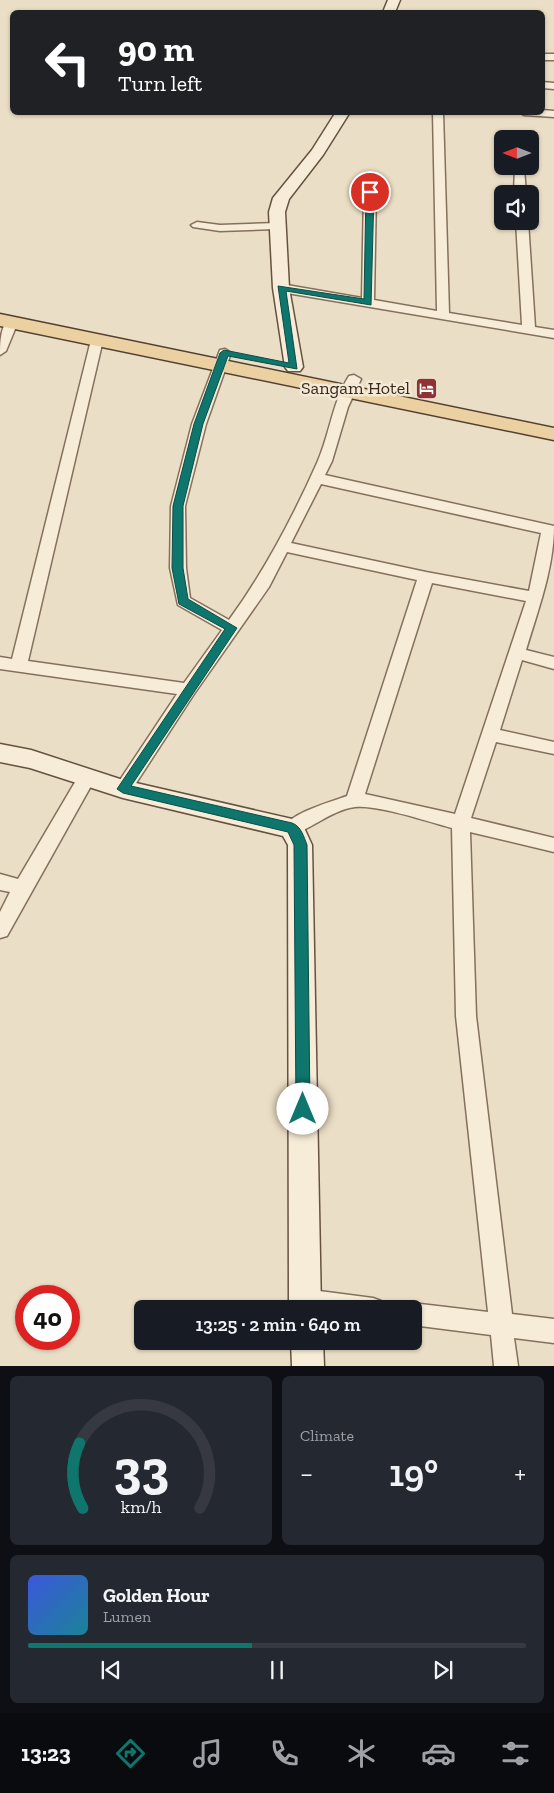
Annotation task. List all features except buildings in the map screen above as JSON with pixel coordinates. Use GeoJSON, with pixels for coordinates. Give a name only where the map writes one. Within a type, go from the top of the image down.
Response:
{"type":"FeatureCollection","features":[{"type":"Feature","properties":{"kind":"main road"},"geometry":{"type":"LineString","coordinates":[[4,316],[97,340],[222,359],[294,367],[351,385],[554,434]]}},
{"type":"Feature","properties":{"kind":"main road"},"geometry":{"type":"LineString","coordinates":[[4,316],[351,385],[554,419]]}},
{"type":"Feature","properties":{"kind":"street"},"geometry":{"type":"LineString","coordinates":[[294,367],[281,288],[276,226],[277,212],[281,198],[323,145],[341,115]]}},
{"type":"Feature","properties":{"kind":"street"},"geometry":{"type":"LineString","coordinates":[[438,115],[443,315]]}},
{"type":"Feature","properties":{"kind":"street"},"geometry":{"type":"LineString","coordinates":[[368,303],[370,192]]}},
{"type":"Feature","properties":{"kind":"street"},"geometry":{"type":"LineString","coordinates":[[196,225],[220,228],[276,226]]}},
{"type":"Feature","properties":{"kind":"street"},"geometry":{"type":"LineString","coordinates":[[523,230],[529,330]]}},
{"type":"Feature","properties":{"kind":"street"},"geometry":{"type":"LineString","coordinates":[[281,288],[554,334]]}},
{"type":"Feature","properties":{"kind":"street"},"geometry":{"type":"LineString","coordinates":[[0,351],[4,316]]}},
{"type":"Feature","properties":{"kind":"street"},"geometry":{"type":"LineString","coordinates":[[18,665],[97,340]]}},
{"type":"Feature","properties":{"kind":"street"},"geometry":{"type":"LineString","coordinates":[[222,359],[199,424],[178,506],[178,568],[183,601],[231,628]]}},
{"type":"Feature","properties":{"kind":"street"},"geometry":{"type":"LineString","coordinates":[[123,789],[188,690],[264,583],[325,461],[351,385]]}},
{"type":"Feature","properties":{"kind":"street"},"geometry":{"type":"LineString","coordinates":[[316,478],[552,531],[535,597],[460,822],[466,1016],[506,1366]]}},
{"type":"Feature","properties":{"kind":"street"},"geometry":{"type":"LineString","coordinates":[[283,546],[426,577],[535,597]]}},
{"type":"Feature","properties":{"kind":"street"},"geometry":{"type":"LineString","coordinates":[[354,800],[426,577]]}},
{"type":"Feature","properties":{"kind":"street"},"geometry":{"type":"LineString","coordinates":[[517,653],[554,663]]}},
{"type":"Feature","properties":{"kind":"street"},"geometry":{"type":"LineString","coordinates":[[0,663],[188,690]]}},
{"type":"Feature","properties":{"kind":"street"},"geometry":{"type":"LineString","coordinates":[[490,734],[554,748]]}},
{"type":"Feature","properties":{"kind":"street"},"geometry":{"type":"LineString","coordinates":[[0,753],[31,759],[123,789],[292,828],[319,813],[354,800],[376,802],[554,845]]}},
{"type":"Feature","properties":{"kind":"street"},"geometry":{"type":"LineString","coordinates":[[0,930],[22,888],[88,778]]}},
{"type":"Feature","properties":{"kind":"street"},"geometry":{"type":"LineString","coordinates":[[292,828],[300,845],[305,1300]]}},
{"type":"Feature","properties":{"kind":"street"},"geometry":{"type":"LineString","coordinates":[[0,882],[22,888]]}},
{"type":"Feature","properties":{"kind":"street"},"geometry":{"type":"LineString","coordinates":[[422,1315],[554,1331]]}},
{"type":"Feature","properties":{"kind":"street"},"geometry":{"type":"LineString","coordinates":[[307,1350],[308,1366]]}},
{"type":"Feature","properties":{"kind":"place","name":"Sangam Hotel"},"geometry":{"type":"Point","coordinates":[426,388]}},
{"type":"Feature","properties":{"kind":"route"},"geometry":{"type":"LineString","coordinates":[[303,1109],[300,845],[298,836],[292,828],[123,789],[231,628],[183,601],[178,568],[178,506],[199,424],[224,353],[294,367],[281,288],[368,303],[370,192]]}}]}
